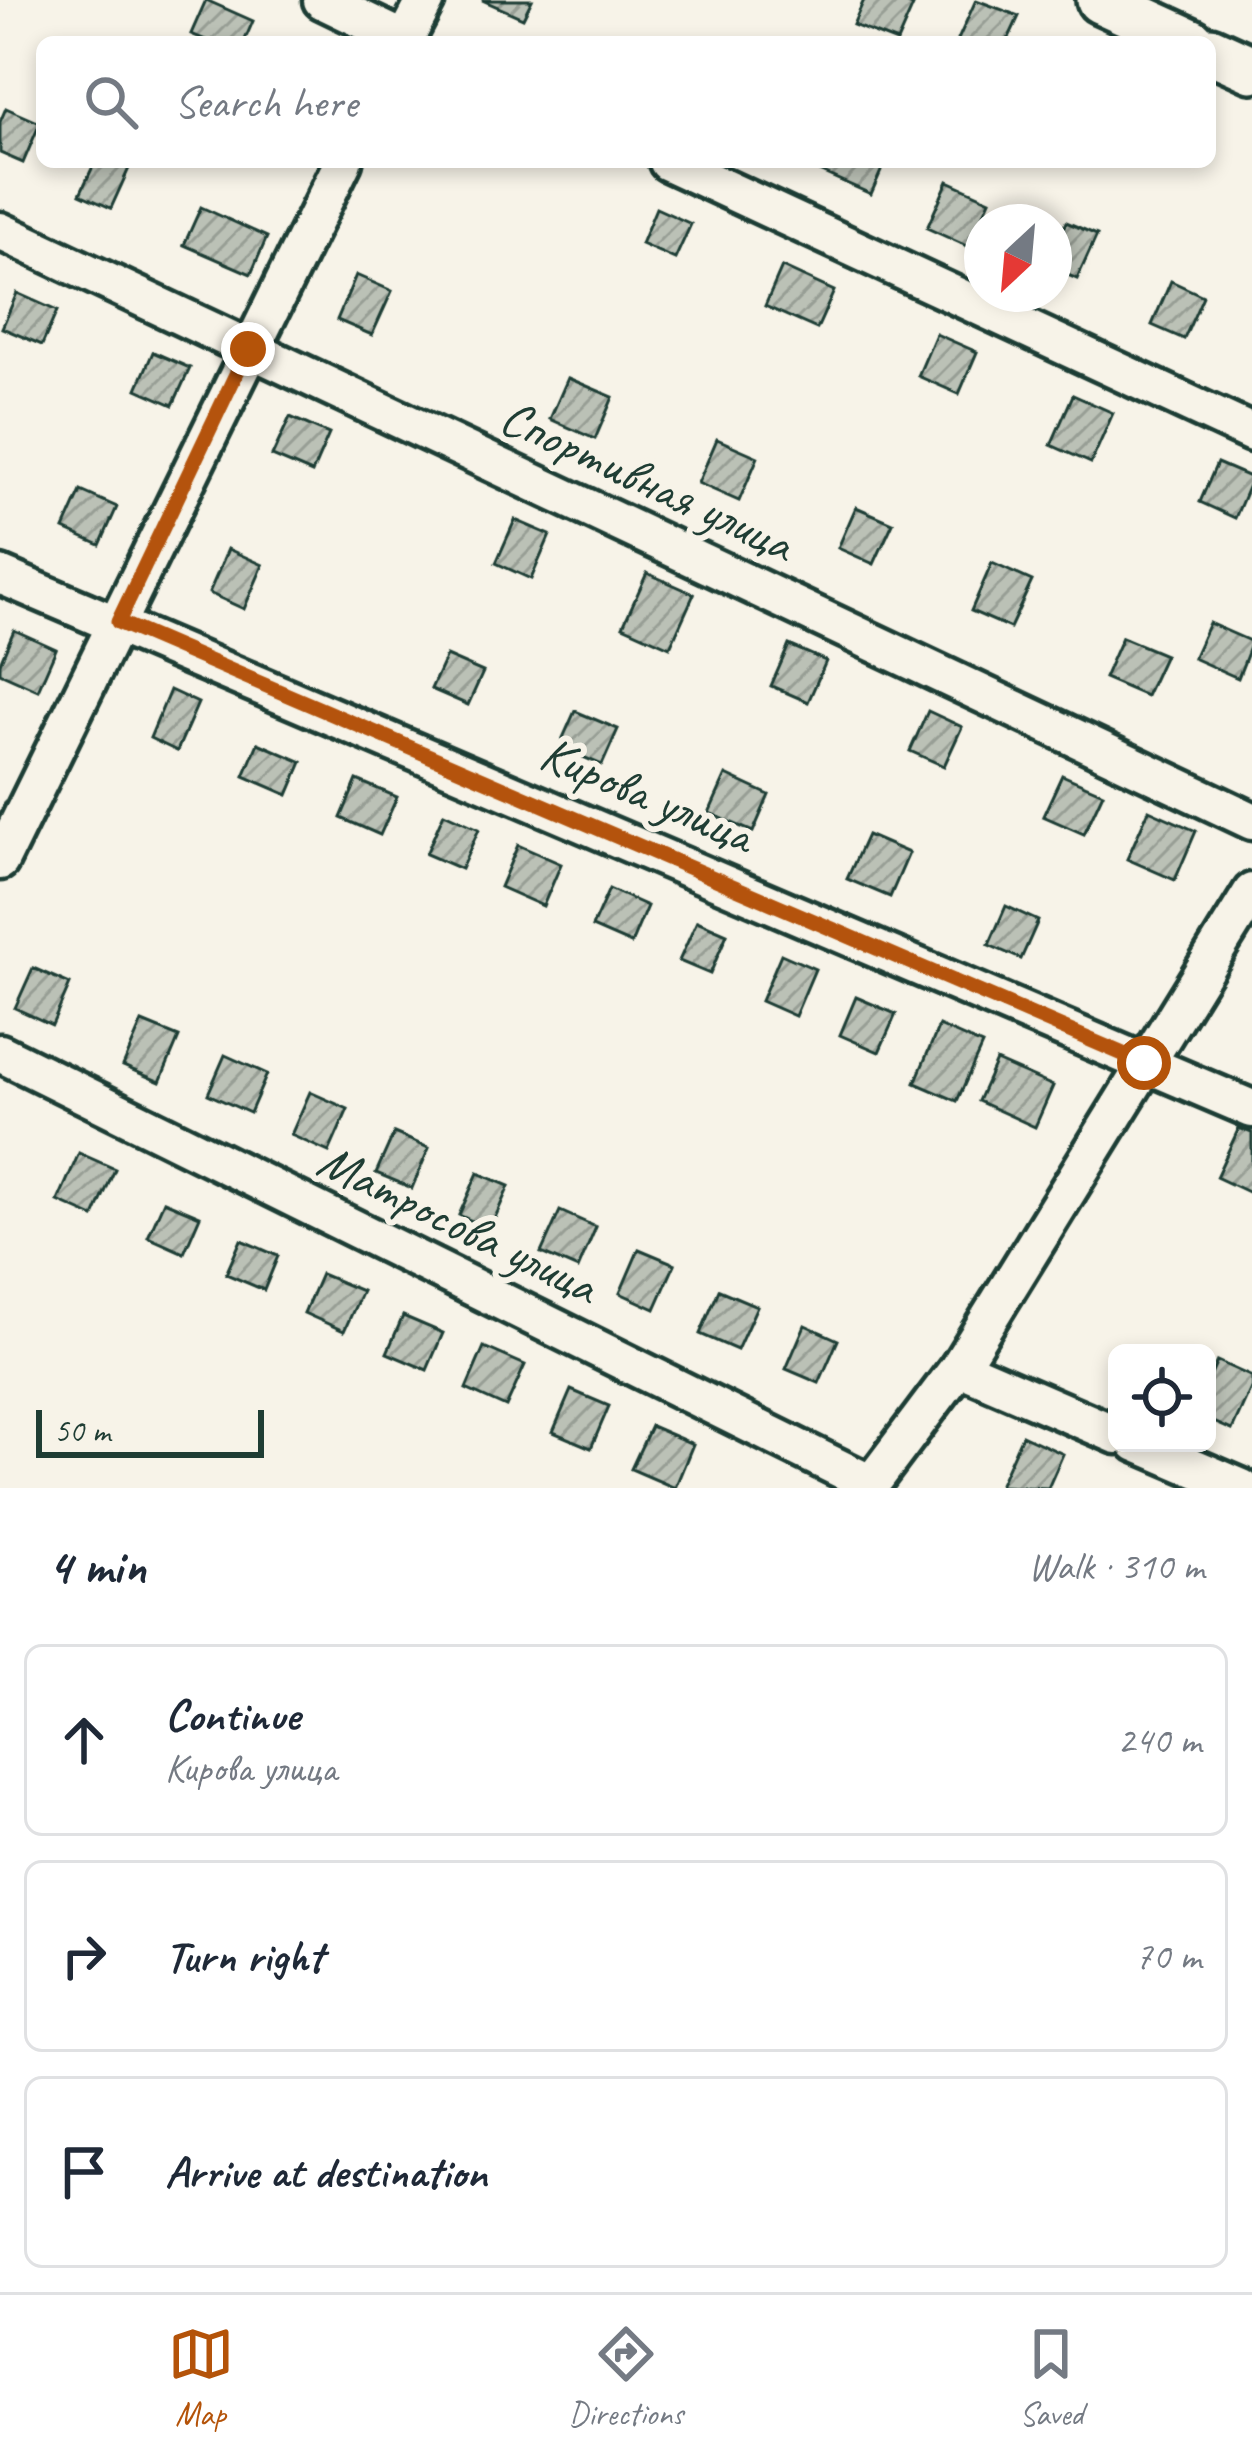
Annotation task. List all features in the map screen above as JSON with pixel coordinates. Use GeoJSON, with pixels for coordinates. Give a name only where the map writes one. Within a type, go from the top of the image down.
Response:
{"type":"FeatureCollection","features":[{"type":"Feature","properties":{"kind":"street"},"geometry":{"type":"LineString","coordinates":[[322,0],[396,36]]}},
{"type":"Feature","properties":{"kind":"street"},"geometry":{"type":"LineString","coordinates":[[408,36],[426,0]]}},
{"type":"Feature","properties":{"kind":"street"},"geometry":{"type":"LineString","coordinates":[[1100,0],[1179,36]]}},
{"type":"Feature","properties":{"kind":"street"},"geometry":{"type":"LineString","coordinates":[[1216,53],[1252,69]]}},
{"type":"Feature","properties":{"kind":"street"},"geometry":{"type":"LineString","coordinates":[[0,861],[340,168]]}},
{"type":"Feature","properties":{"kind":"street"},"geometry":{"type":"LineString","coordinates":[[681,168],[1252,433]]}},
{"type":"Feature","properties":{"kind":"street","name":"Спортивная улица"},"geometry":{"type":"LineString","coordinates":[[0,231],[1252,820]]}},
{"type":"Feature","properties":{"kind":"street","name":"Кирова улица"},"geometry":{"type":"LineString","coordinates":[[0,575],[1252,1108]]}},
{"type":"Feature","properties":{"kind":"street"},"geometry":{"type":"LineString","coordinates":[[869,1486],[959,1367],[1252,892]]}},
{"type":"Feature","properties":{"kind":"street","name":"Матросова улица"},"geometry":{"type":"LineString","coordinates":[[0,1053],[869,1486]]}},
{"type":"Feature","properties":{"kind":"street"},"geometry":{"type":"LineString","coordinates":[[959,1367],[1108,1431]]}},
{"type":"Feature","properties":{"kind":"street"},"geometry":{"type":"LineString","coordinates":[[1157,1452],[1242,1488]]}},
{"type":"Feature","properties":{"kind":"building"},"geometry":{"type":"Polygon","coordinates":[[[206,0],[253,21],[247,36],[191,34],[206,0]]]}},
{"type":"Feature","properties":{"kind":"building"},"geometry":{"type":"Polygon","coordinates":[[[482,0],[532,0],[523,18],[482,0]]]}},
{"type":"Feature","properties":{"kind":"building"},"geometry":{"type":"Polygon","coordinates":[[[864,0],[899,0],[913,6],[900,36],[881,36],[853,25],[864,0]]]}},
{"type":"Feature","properties":{"kind":"building"},"geometry":{"type":"Polygon","coordinates":[[[976,0],[1019,16],[1010,36],[960,36],[976,0]]]}},
{"type":"Feature","properties":{"kind":"building"},"geometry":{"type":"Polygon","coordinates":[[[6,108],[36,121],[23,163],[0,153],[0,122],[6,108]]]}},
{"type":"Feature","properties":{"kind":"building"},"geometry":{"type":"Polygon","coordinates":[[[92,168],[129,168],[111,208],[80,194],[92,168]]]}},
{"type":"Feature","properties":{"kind":"building"},"geometry":{"type":"Polygon","coordinates":[[[820,168],[882,168],[871,194],[820,168]]]}},
{"type":"Feature","properties":{"kind":"building"},"geometry":{"type":"Polygon","coordinates":[[[948,181],[990,200],[988,204],[964,204],[964,245],[927,228],[948,181]]]}},
{"type":"Feature","properties":{"kind":"building"},"geometry":{"type":"Polygon","coordinates":[[[201,207],[267,237],[251,274],[184,245],[201,207]]]}},
{"type":"Feature","properties":{"kind":"building"},"geometry":{"type":"Polygon","coordinates":[[[656,208],[691,224],[675,259],[641,244],[656,208]]]}},
{"type":"Feature","properties":{"kind":"building"},"geometry":{"type":"Polygon","coordinates":[[[1072,225],[1097,235],[1077,279],[1072,277],[1072,225]]]}},
{"type":"Feature","properties":{"kind":"building"},"geometry":{"type":"Polygon","coordinates":[[[782,267],[834,291],[817,329],[765,306],[782,267]]]}},
{"type":"Feature","properties":{"kind":"building"},"geometry":{"type":"Polygon","coordinates":[[[356,275],[392,291],[372,335],[337,320],[356,275]]]}},
{"type":"Feature","properties":{"kind":"building"},"geometry":{"type":"Polygon","coordinates":[[[1171,281],[1203,296],[1184,339],[1152,325],[1171,281]]]}},
{"type":"Feature","properties":{"kind":"building"},"geometry":{"type":"Polygon","coordinates":[[[17,293],[57,311],[42,345],[2,328],[17,293]]]}},
{"type":"Feature","properties":{"kind":"building"},"geometry":{"type":"Polygon","coordinates":[[[936,334],[977,352],[959,394],[918,376],[936,334]]]}},
{"type":"Feature","properties":{"kind":"building"},"geometry":{"type":"Polygon","coordinates":[[[153,352],[190,368],[173,405],[137,389],[153,352]]]}},
{"type":"Feature","properties":{"kind":"building"},"geometry":{"type":"Polygon","coordinates":[[[568,378],[613,397],[595,439],[550,419],[568,378]]]}},
{"type":"Feature","properties":{"kind":"building"},"geometry":{"type":"Polygon","coordinates":[[[1073,395],[1113,413],[1091,463],[1051,445],[1073,395]]]}},
{"type":"Feature","properties":{"kind":"building"},"geometry":{"type":"Polygon","coordinates":[[[290,417],[329,434],[312,473],[272,456],[290,417]]]}},
{"type":"Feature","properties":{"kind":"building"},"geometry":{"type":"Polygon","coordinates":[[[717,439],[758,457],[739,501],[698,483],[717,439]]]}},
{"type":"Feature","properties":{"kind":"building"},"geometry":{"type":"Polygon","coordinates":[[[1217,463],[1252,478],[1235,518],[1200,502],[1217,463]]]}},
{"type":"Feature","properties":{"kind":"building"},"geometry":{"type":"Polygon","coordinates":[[[81,491],[117,507],[100,545],[64,529],[81,491]]]}},
{"type":"Feature","properties":{"kind":"building"},"geometry":{"type":"Polygon","coordinates":[[[856,507],[893,523],[874,564],[838,548],[856,507]]]}},
{"type":"Feature","properties":{"kind":"building"},"geometry":{"type":"Polygon","coordinates":[[[515,520],[550,535],[531,579],[496,563],[515,520]]]}},
{"type":"Feature","properties":{"kind":"building"},"geometry":{"type":"Polygon","coordinates":[[[228,549],[263,565],[244,609],[209,593],[228,549]]]}},
{"type":"Feature","properties":{"kind":"building"},"geometry":{"type":"Polygon","coordinates":[[[992,563],[1032,581],[1010,628],[971,611],[992,563]]]}},
{"type":"Feature","properties":{"kind":"building"},"geometry":{"type":"Polygon","coordinates":[[[647,573],[694,594],[670,647],[623,626],[647,573]]]}},
{"type":"Feature","properties":{"kind":"building"},"geometry":{"type":"Polygon","coordinates":[[[1209,623],[1252,642],[1238,678],[1193,658],[1209,623]]]}},
{"type":"Feature","properties":{"kind":"building"},"geometry":{"type":"Polygon","coordinates":[[[14,630],[56,649],[38,690],[0,673],[14,630]]]}},
{"type":"Feature","properties":{"kind":"building"},"geometry":{"type":"Polygon","coordinates":[[[1122,637],[1165,655],[1146,696],[1104,678],[1122,637]]]}},
{"type":"Feature","properties":{"kind":"building"},"geometry":{"type":"Polygon","coordinates":[[[789,645],[826,661],[808,702],[771,686],[789,645]]]}},
{"type":"Feature","properties":{"kind":"building"},"geometry":{"type":"Polygon","coordinates":[[[446,656],[483,672],[468,705],[431,689],[446,656]]]}},
{"type":"Feature","properties":{"kind":"building"},"geometry":{"type":"Polygon","coordinates":[[[170,690],[198,703],[177,751],[150,738],[170,690]]]}},
{"type":"Feature","properties":{"kind":"building"},"geometry":{"type":"Polygon","coordinates":[[[575,711],[618,729],[602,765],[559,747],[575,711]]]}},
{"type":"Feature","properties":{"kind":"building"},"geometry":{"type":"Polygon","coordinates":[[[928,711],[962,727],[944,766],[910,751],[928,711]]]}},
{"type":"Feature","properties":{"kind":"building"},"geometry":{"type":"Polygon","coordinates":[[[258,743],[302,762],[288,795],[244,776],[258,743]]]}},
{"type":"Feature","properties":{"kind":"building"},"geometry":{"type":"Polygon","coordinates":[[[726,775],[769,795],[753,832],[709,813],[726,775]]]}},
{"type":"Feature","properties":{"kind":"building"},"geometry":{"type":"Polygon","coordinates":[[[1062,775],[1103,793],[1084,834],[1043,816],[1062,775]]]}},
{"type":"Feature","properties":{"kind":"building"},"geometry":{"type":"Polygon","coordinates":[[[357,780],[397,797],[380,835],[341,818],[357,780]]]}},
{"type":"Feature","properties":{"kind":"building"},"geometry":{"type":"Polygon","coordinates":[[[1149,810],[1196,831],[1175,880],[1127,859],[1149,810]]]}},
{"type":"Feature","properties":{"kind":"building"},"geometry":{"type":"Polygon","coordinates":[[[444,813],[479,829],[461,869],[426,854],[444,813]]]}},
{"type":"Feature","properties":{"kind":"building"},"geometry":{"type":"Polygon","coordinates":[[[867,835],[909,853],[890,897],[847,879],[867,835]]]}},
{"type":"Feature","properties":{"kind":"building"},"geometry":{"type":"Polygon","coordinates":[[[518,845],[561,864],[543,906],[500,887],[518,845]]]}},
{"type":"Feature","properties":{"kind":"building"},"geometry":{"type":"Polygon","coordinates":[[[609,889],[647,906],[631,944],[592,927],[609,889]]]}},
{"type":"Feature","properties":{"kind":"building"},"geometry":{"type":"Polygon","coordinates":[[[1006,906],[1038,921],[1021,959],[989,945],[1006,906]]]}},
{"type":"Feature","properties":{"kind":"building"},"geometry":{"type":"Polygon","coordinates":[[[697,921],[727,934],[710,974],[679,961],[697,921]]]}},
{"type":"Feature","properties":{"kind":"building"},"geometry":{"type":"Polygon","coordinates":[[[781,954],[815,969],[795,1016],[761,1001],[781,954]]]}},
{"type":"Feature","properties":{"kind":"building"},"geometry":{"type":"Polygon","coordinates":[[[33,968],[70,984],[52,1025],[15,1008],[33,968]]]}},
{"type":"Feature","properties":{"kind":"building"},"geometry":{"type":"Polygon","coordinates":[[[856,997],[896,1014],[879,1052],[840,1035],[856,997]]]}},
{"type":"Feature","properties":{"kind":"building"},"geometry":{"type":"Polygon","coordinates":[[[142,1022],[179,1037],[160,1082],[123,1066],[142,1022]]]}},
{"type":"Feature","properties":{"kind":"building"},"geometry":{"type":"Polygon","coordinates":[[[939,1026],[982,1045],[957,1101],[915,1083],[939,1026]]]}},
{"type":"Feature","properties":{"kind":"building"},"geometry":{"type":"Polygon","coordinates":[[[225,1055],[267,1074],[250,1113],[208,1094],[225,1055]]]}},
{"type":"Feature","properties":{"kind":"building"},"geometry":{"type":"Polygon","coordinates":[[[996,1061],[1053,1086],[1035,1127],[978,1101],[996,1061]]]}},
{"type":"Feature","properties":{"kind":"building"},"geometry":{"type":"Polygon","coordinates":[[[310,1092],[348,1109],[329,1152],[291,1135],[310,1092]]]}},
{"type":"Feature","properties":{"kind":"building"},"geometry":{"type":"Polygon","coordinates":[[[1239,1128],[1252,1133],[1252,1194],[1216,1177],[1239,1128]]]}},
{"type":"Feature","properties":{"kind":"building"},"geometry":{"type":"Polygon","coordinates":[[[394,1133],[429,1148],[412,1188],[376,1173],[394,1133]]]}},
{"type":"Feature","properties":{"kind":"building"},"geometry":{"type":"Polygon","coordinates":[[[79,1153],[115,1169],[94,1217],[58,1201],[79,1153]]]}},
{"type":"Feature","properties":{"kind":"building"},"geometry":{"type":"Polygon","coordinates":[[[478,1173],[509,1186],[490,1229],[459,1215],[478,1173]]]}},
{"type":"Feature","properties":{"kind":"building"},"geometry":{"type":"Polygon","coordinates":[[[164,1201],[200,1216],[184,1253],[148,1237],[164,1201]]]}},
{"type":"Feature","properties":{"kind":"building"},"geometry":{"type":"Polygon","coordinates":[[[560,1211],[596,1227],[578,1269],[541,1253],[560,1211]]]}},
{"type":"Feature","properties":{"kind":"building"},"geometry":{"type":"Polygon","coordinates":[[[241,1240],[278,1256],[264,1290],[226,1274],[241,1240]]]}},
{"type":"Feature","properties":{"kind":"building"},"geometry":{"type":"Polygon","coordinates":[[[639,1249],[675,1264],[655,1309],[620,1293],[639,1249]]]}},
{"type":"Feature","properties":{"kind":"building"},"geometry":{"type":"Polygon","coordinates":[[[321,1274],[362,1291],[344,1331],[304,1313],[321,1274]]]}},
{"type":"Feature","properties":{"kind":"building"},"geometry":{"type":"Polygon","coordinates":[[[719,1290],[757,1306],[737,1350],[700,1334],[719,1290]]]}},
{"type":"Feature","properties":{"kind":"building"},"geometry":{"type":"Polygon","coordinates":[[[403,1316],[443,1333],[427,1370],[387,1353],[403,1316]]]}},
{"type":"Feature","properties":{"kind":"building"},"geometry":{"type":"Polygon","coordinates":[[[805,1325],[838,1340],[819,1383],[786,1369],[805,1325]]]}},
{"type":"Feature","properties":{"kind":"building"},"geometry":{"type":"Polygon","coordinates":[[[484,1347],[525,1365],[506,1407],[466,1389],[484,1347]]]}},
{"type":"Feature","properties":{"kind":"building"},"geometry":{"type":"Polygon","coordinates":[[[1216,1363],[1252,1377],[1232,1430],[1216,1423],[1216,1363]]]}},
{"type":"Feature","properties":{"kind":"building"},"geometry":{"type":"Polygon","coordinates":[[[571,1390],[609,1406],[591,1448],[553,1432],[571,1390]]]}},
{"type":"Feature","properties":{"kind":"building"},"geometry":{"type":"Polygon","coordinates":[[[651,1426],[693,1444],[675,1488],[631,1469],[651,1426]]]}},
{"type":"Feature","properties":{"kind":"building"},"geometry":{"type":"Polygon","coordinates":[[[1022,1435],[1063,1454],[1048,1488],[999,1486],[1022,1435]]]}},
{"type":"Feature","properties":{"kind":"route"},"geometry":{"type":"LineString","coordinates":[[248,349],[118,622],[1144,1063]]}}]}
